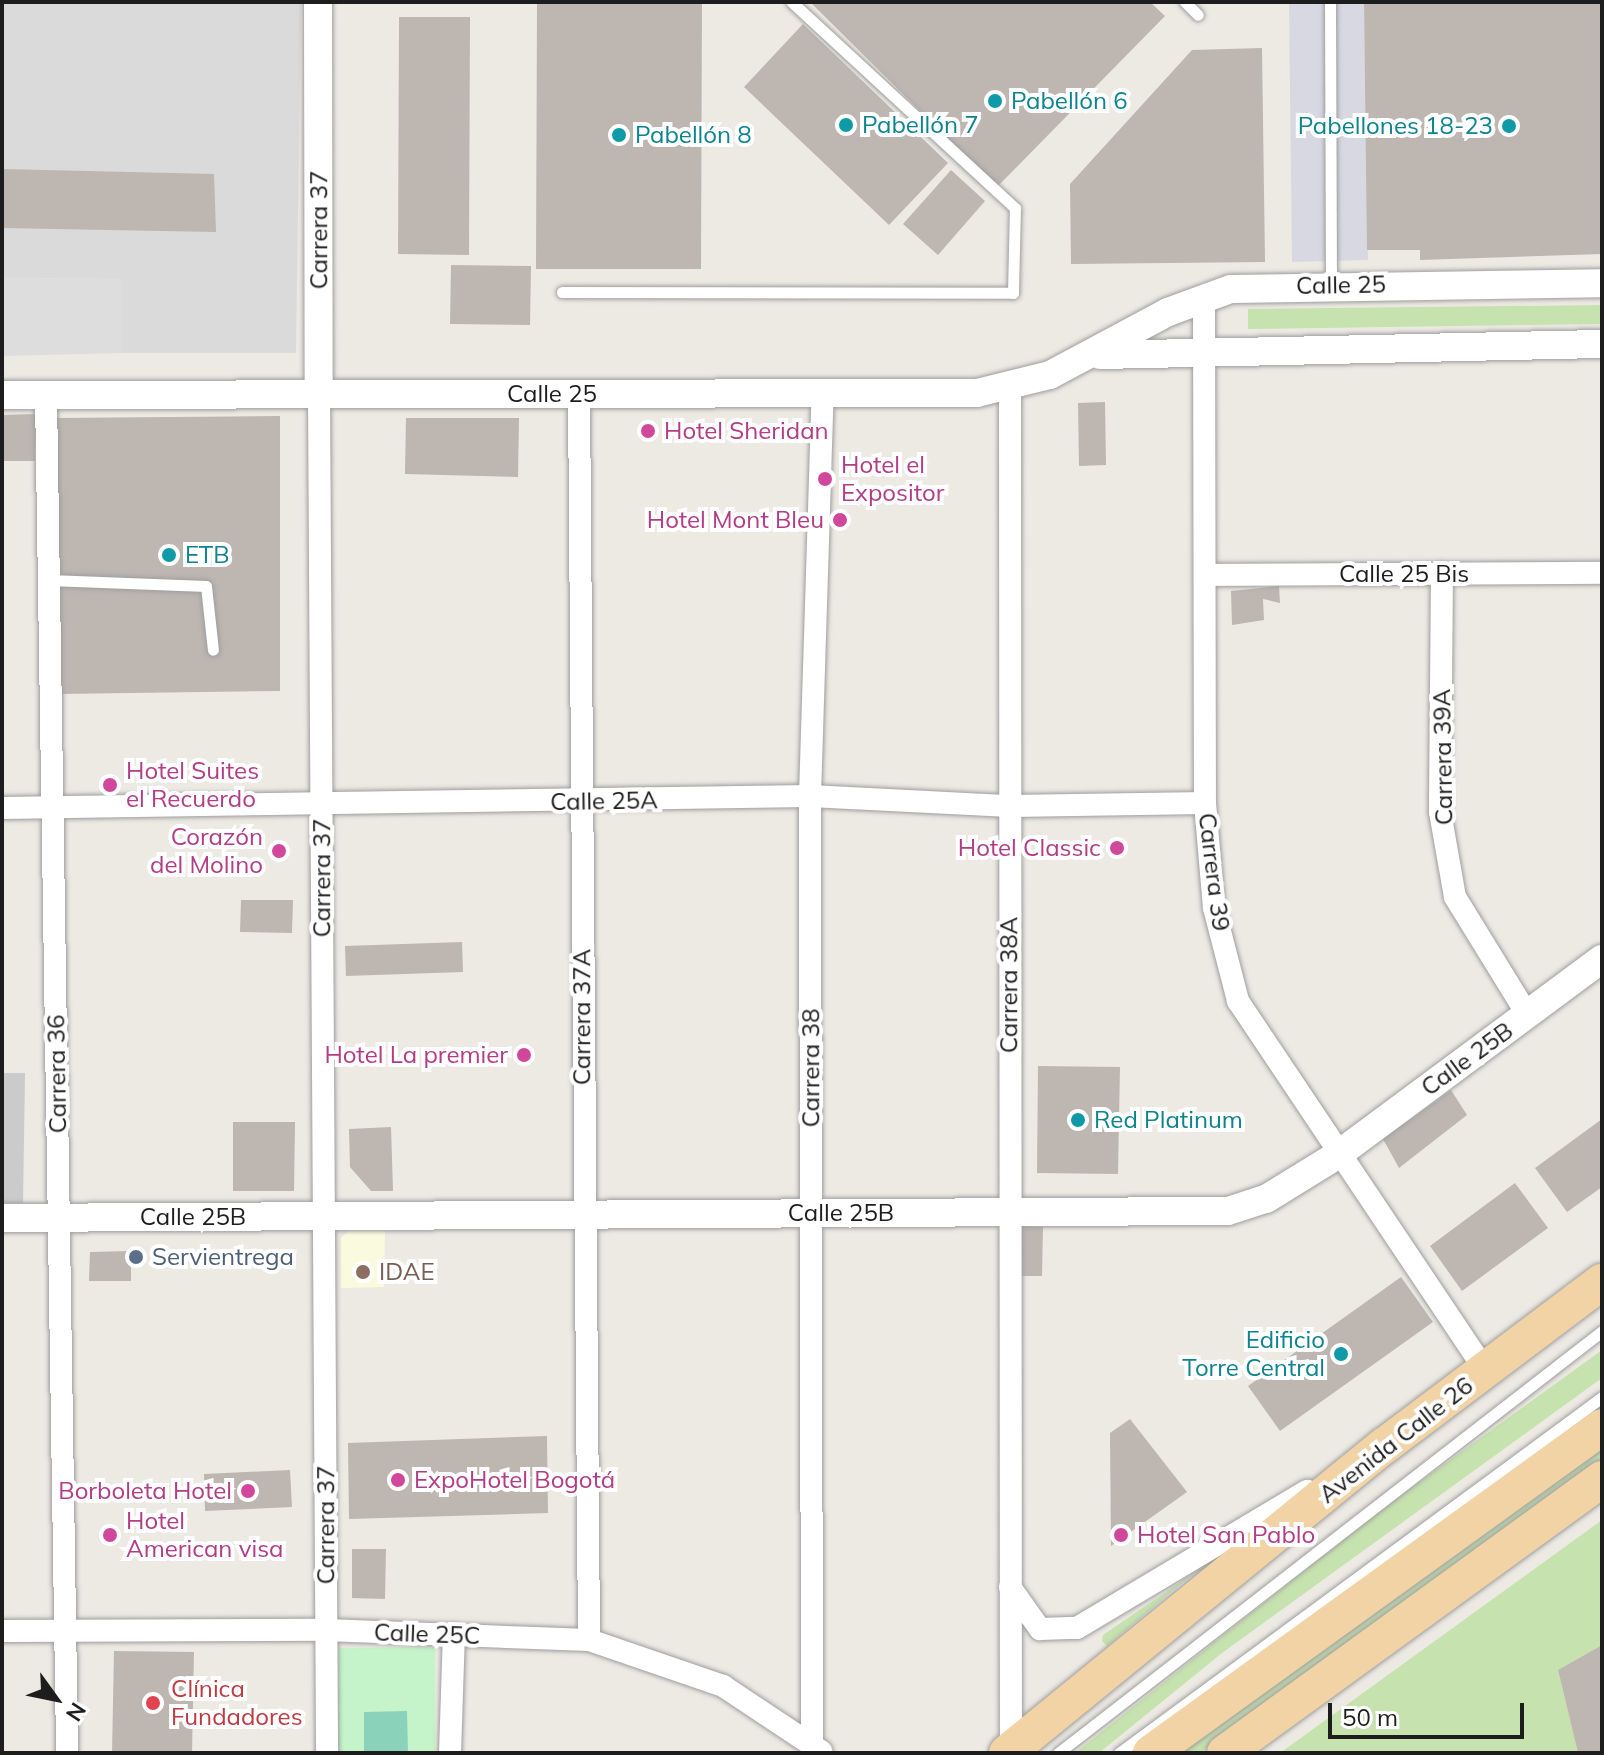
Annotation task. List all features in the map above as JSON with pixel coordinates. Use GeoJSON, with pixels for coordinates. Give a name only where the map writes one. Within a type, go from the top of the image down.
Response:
{"type":"FeatureCollection","features":[{"type":"Feature","properties":{"kind":"main road","name":"Avenida Calle 26"},"geometry":{"type":"LineString","coordinates":[[1009,1751],[1384,1446],[1602,1282]]}},
{"type":"Feature","properties":{"kind":"main road"},"geometry":{"type":"LineString","coordinates":[[1151,1753],[1602,1427]]}},
{"type":"Feature","properties":{"kind":"main road"},"geometry":{"type":"LineString","coordinates":[[1225,1753],[1602,1479]]}},
{"type":"Feature","properties":{"kind":"street","name":"Carrera 37"},"geometry":{"type":"LineString","coordinates":[[318,2],[327,1753]]}},
{"type":"Feature","properties":{"kind":"street","name":"Calle 25"},"geometry":{"type":"LineString","coordinates":[[2,395],[823,393],[1010,388],[1096,355],[1204,297],[1259,286],[1602,283]]}},
{"type":"Feature","properties":{"kind":"street","name":"Carrera 39"},"geometry":{"type":"LineString","coordinates":[[1204,297],[1205,803],[1214,908],[1238,1001],[1485,1370]]}},
{"type":"Feature","properties":{"kind":"street","name":"Calle 25"},"geometry":{"type":"LineString","coordinates":[[1096,355],[1204,350],[1602,344]]}},
{"type":"Feature","properties":{"kind":"street","name":"Carrera 38A"},"geometry":{"type":"LineString","coordinates":[[1009,1751],[1010,388]]}},
{"type":"Feature","properties":{"kind":"street","name":"Carrera 38"},"geometry":{"type":"LineString","coordinates":[[818,1748],[810,796],[823,393]]}},
{"type":"Feature","properties":{"kind":"street","name":"Carrera 37A"},"geometry":{"type":"LineString","coordinates":[[579,394],[583,802],[582,1215],[589,1640]]}},
{"type":"Feature","properties":{"kind":"street","name":"Carrera 36"},"geometry":{"type":"LineString","coordinates":[[46,395],[67,1753]]}},
{"type":"Feature","properties":{"kind":"street","name":"Carrera 39A"},"geometry":{"type":"LineString","coordinates":[[1442,573],[1440,812],[1455,897],[1527,1014]]}},
{"type":"Feature","properties":{"kind":"street","name":"Calle 25 Bis"},"geometry":{"type":"LineString","coordinates":[[1206,575],[1602,573]]}},
{"type":"Feature","properties":{"kind":"street","name":"Calle 25A"},"geometry":{"type":"LineString","coordinates":[[2,808],[321,806],[810,796],[1010,806],[1205,803]]}},
{"type":"Feature","properties":{"kind":"street","name":"Calle 25B"},"geometry":{"type":"LineString","coordinates":[[2,1218],[1228,1211],[1266,1199],[1339,1154],[1602,959]]}},
{"type":"Feature","properties":{"kind":"street"},"geometry":{"type":"LineString","coordinates":[[1008,1581],[1040,1629],[1077,1628],[1384,1446]]}},
{"type":"Feature","properties":{"kind":"street","name":"Calle 25C"},"geometry":{"type":"LineString","coordinates":[[2,1631],[326,1630],[589,1640],[723,1686],[818,1748]]}},
{"type":"Feature","properties":{"kind":"street"},"geometry":{"type":"LineString","coordinates":[[450,1753],[454,1634]]}},
{"type":"Feature","properties":{"kind":"lane"},"geometry":{"type":"LineString","coordinates":[[562,292],[1013,293],[1015,208],[792,2]]}},
{"type":"Feature","properties":{"kind":"lane"},"geometry":{"type":"LineString","coordinates":[[1185,2],[1198,15]]}},
{"type":"Feature","properties":{"kind":"lane"},"geometry":{"type":"LineString","coordinates":[[1330,2],[1331,285]]}},
{"type":"Feature","properties":{"kind":"lane"},"geometry":{"type":"LineString","coordinates":[[49,580],[206,586],[213,650]]}},
{"type":"Feature","properties":{"kind":"lane"},"geometry":{"type":"LineString","coordinates":[[1058,1753],[1602,1331]]}},
{"type":"Feature","properties":{"kind":"lane"},"geometry":{"type":"LineString","coordinates":[[1119,1753],[1602,1397]]}},
{"type":"Feature","properties":{"kind":"shaded area"},"geometry":{"type":"Polygon","coordinates":[[[2,2],[301,2],[296,353],[122,353],[121,279],[2,278],[2,2]]]}},
{"type":"Feature","properties":{"kind":"shaded area"},"geometry":{"type":"Polygon","coordinates":[[[1289,2],[1364,2],[1368,260],[1292,262],[1289,2]]]}},
{"type":"Feature","properties":{"kind":"shaded area"},"geometry":{"type":"Polygon","coordinates":[[[2,278],[122,279],[122,353],[2,356],[2,278]]]}},
{"type":"Feature","properties":{"kind":"shaded area"},"geometry":{"type":"Polygon","coordinates":[[[2,1073],[25,1073],[23,1203],[2,1203],[2,1073]]]}},
{"type":"Feature","properties":{"kind":"shaded area","name":"IDAE"},"geometry":{"type":"Polygon","coordinates":[[[350,1229],[385,1229],[384,1287],[341,1288],[341,1238],[350,1229]]]}},
{"type":"Feature","properties":{"kind":"green space"},"geometry":{"type":"Polygon","coordinates":[[[1602,305],[1602,324],[1248,329],[1248,309],[1602,305]]]}},
{"type":"Feature","properties":{"kind":"green space"},"geometry":{"type":"Polygon","coordinates":[[[1602,1350],[1602,1378],[1222,1653],[1099,1753],[1075,1753],[1381,1510],[1602,1350]]]}},
{"type":"Feature","properties":{"kind":"green space"},"geometry":{"type":"Polygon","coordinates":[[[1602,1443],[1602,1462],[1317,1671],[1200,1753],[1175,1753],[1602,1443]]]}},
{"type":"Feature","properties":{"kind":"green space"},"geometry":{"type":"Polygon","coordinates":[[[1602,1520],[1602,1645],[1558,1670],[1578,1753],[1280,1753],[1602,1520]]]}},
{"type":"Feature","properties":{"kind":"green space"},"geometry":{"type":"Polygon","coordinates":[[[1195,1572],[1107,1646],[1102,1641],[1103,1635],[1195,1572]]]}},
{"type":"Feature","properties":{"kind":"green space"},"geometry":{"type":"Polygon","coordinates":[[[435,1647],[435,1753],[336,1753],[336,1648],[435,1647]]]}},
{"type":"Feature","properties":{"kind":"green space"},"geometry":{"type":"Polygon","coordinates":[[[407,1711],[408,1753],[364,1753],[364,1712],[407,1711]]]}},
{"type":"Feature","properties":{"kind":"building","name":"Pabellón 8"},"geometry":{"type":"Polygon","coordinates":[[[537,2],[702,2],[701,269],[536,269],[537,2]]]}},
{"type":"Feature","properties":{"kind":"building","name":"Pabellón 6"},"geometry":{"type":"Polygon","coordinates":[[[810,2],[1150,2],[1165,16],[997,187],[810,2]]]}},
{"type":"Feature","properties":{"kind":"building","name":"Pabellones 18-23"},"geometry":{"type":"Polygon","coordinates":[[[1364,2],[1602,2],[1602,254],[1420,260],[1420,250],[1367,250],[1364,2]]]}},
{"type":"Feature","properties":{"kind":"building"},"geometry":{"type":"Polygon","coordinates":[[[399,17],[470,17],[469,255],[398,254],[399,17]]]}},
{"type":"Feature","properties":{"kind":"building","name":"Pabellón 7"},"geometry":{"type":"Polygon","coordinates":[[[803,24],[948,163],[889,225],[744,87],[803,24]]]}},
{"type":"Feature","properties":{"kind":"building"},"geometry":{"type":"Polygon","coordinates":[[[1262,48],[1265,262],[1071,264],[1070,184],[1192,50],[1262,48]]]}},
{"type":"Feature","properties":{"kind":"building"},"geometry":{"type":"Polygon","coordinates":[[[2,169],[214,174],[216,232],[2,228],[2,169]]]}},
{"type":"Feature","properties":{"kind":"building"},"geometry":{"type":"Polygon","coordinates":[[[951,170],[985,201],[938,255],[903,224],[951,170]]]}},
{"type":"Feature","properties":{"kind":"building"},"geometry":{"type":"Polygon","coordinates":[[[451,265],[531,266],[530,325],[450,324],[451,265]]]}},
{"type":"Feature","properties":{"kind":"building"},"geometry":{"type":"Polygon","coordinates":[[[1105,402],[1106,465],[1079,466],[1078,403],[1105,402]]]}},
{"type":"Feature","properties":{"kind":"building"},"geometry":{"type":"Polygon","coordinates":[[[36,414],[35,461],[4,461],[3,415],[36,414]]]}},
{"type":"Feature","properties":{"kind":"building","name":"ETB"},"geometry":{"type":"Polygon","coordinates":[[[280,416],[280,691],[60,694],[56,418],[280,416]]]}},
{"type":"Feature","properties":{"kind":"building"},"geometry":{"type":"Polygon","coordinates":[[[406,418],[519,418],[518,477],[405,474],[406,418]]]}},
{"type":"Feature","properties":{"kind":"building"},"geometry":{"type":"Polygon","coordinates":[[[1279,586],[1280,603],[1263,599],[1264,620],[1232,625],[1231,591],[1279,586]]]}},
{"type":"Feature","properties":{"kind":"building"},"geometry":{"type":"Polygon","coordinates":[[[241,900],[293,900],[292,933],[240,932],[241,900]]]}},
{"type":"Feature","properties":{"kind":"building"},"geometry":{"type":"Polygon","coordinates":[[[462,942],[463,972],[346,976],[345,946],[462,942]]]}},
{"type":"Feature","properties":{"kind":"building","name":"Red Platinum"},"geometry":{"type":"Polygon","coordinates":[[[1038,1066],[1120,1067],[1118,1174],[1037,1173],[1038,1066]]]}},
{"type":"Feature","properties":{"kind":"building"},"geometry":{"type":"Polygon","coordinates":[[[1451,1090],[1467,1115],[1399,1168],[1383,1139],[1451,1090]]]}},
{"type":"Feature","properties":{"kind":"building"},"geometry":{"type":"Polygon","coordinates":[[[1602,1119],[1602,1187],[1567,1212],[1535,1168],[1602,1119]]]}},
{"type":"Feature","properties":{"kind":"building"},"geometry":{"type":"Polygon","coordinates":[[[233,1122],[295,1122],[294,1191],[233,1191],[233,1122]]]}},
{"type":"Feature","properties":{"kind":"building"},"geometry":{"type":"Polygon","coordinates":[[[391,1127],[393,1191],[371,1191],[350,1167],[349,1129],[391,1127]]]}},
{"type":"Feature","properties":{"kind":"building"},"geometry":{"type":"Polygon","coordinates":[[[1515,1183],[1548,1228],[1462,1291],[1430,1246],[1515,1183]]]}},
{"type":"Feature","properties":{"kind":"building"},"geometry":{"type":"Polygon","coordinates":[[[1019,1226],[1043,1227],[1042,1276],[1018,1276],[1019,1226]]]}},
{"type":"Feature","properties":{"kind":"building"},"geometry":{"type":"Polygon","coordinates":[[[131,1251],[131,1281],[89,1281],[90,1252],[131,1251]]]}},
{"type":"Feature","properties":{"kind":"building","name":"Edificio Torre Central"},"geometry":{"type":"Polygon","coordinates":[[[1401,1277],[1433,1322],[1280,1431],[1248,1386],[1401,1277]]]}},
{"type":"Feature","properties":{"kind":"building","name":"Hotel San Pablo"},"geometry":{"type":"Polygon","coordinates":[[[1130,1419],[1187,1492],[1111,1546],[1110,1433],[1130,1419]]]}},
{"type":"Feature","properties":{"kind":"building"},"geometry":{"type":"Polygon","coordinates":[[[547,1436],[548,1513],[349,1519],[348,1443],[547,1436]]]}},
{"type":"Feature","properties":{"kind":"building","name":"Borboleta Hotel"},"geometry":{"type":"Polygon","coordinates":[[[290,1470],[292,1507],[205,1511],[204,1474],[290,1470]]]}},
{"type":"Feature","properties":{"kind":"building"},"geometry":{"type":"Polygon","coordinates":[[[352,1549],[386,1549],[385,1599],[352,1598],[352,1549]]]}},
{"type":"Feature","properties":{"kind":"building"},"geometry":{"type":"Polygon","coordinates":[[[1602,1645],[1602,1753],[1578,1753],[1558,1670],[1602,1645]]]}},
{"type":"Feature","properties":{"kind":"building","name":"Clínica Fundadores"},"geometry":{"type":"Polygon","coordinates":[[[114,1651],[194,1652],[192,1753],[112,1753],[114,1651]]]}},
{"type":"Feature","properties":{"kind":"place","name":"Pabellón 6"},"geometry":{"type":"Point","coordinates":[995,101]}},
{"type":"Feature","properties":{"kind":"place","name":"Pabellón 7"},"geometry":{"type":"Point","coordinates":[846,125]}},
{"type":"Feature","properties":{"kind":"place","name":"Pabellones 18-23"},"geometry":{"type":"Point","coordinates":[1509,126]}},
{"type":"Feature","properties":{"kind":"place","name":"Pabellón 8"},"geometry":{"type":"Point","coordinates":[619,135]}},
{"type":"Feature","properties":{"kind":"place","name":"Hotel Sheridan"},"geometry":{"type":"Point","coordinates":[648,431]}},
{"type":"Feature","properties":{"kind":"place","name":"Hotel el Expositor"},"geometry":{"type":"Point","coordinates":[825,479]}},
{"type":"Feature","properties":{"kind":"place","name":"Hotel Mont Bleu"},"geometry":{"type":"Point","coordinates":[840,520]}},
{"type":"Feature","properties":{"kind":"place","name":"ETB"},"geometry":{"type":"Point","coordinates":[169,555]}},
{"type":"Feature","properties":{"kind":"place","name":"Hotel Suites el Recuerdo"},"geometry":{"type":"Point","coordinates":[110,785]}},
{"type":"Feature","properties":{"kind":"place","name":"Hotel Classic"},"geometry":{"type":"Point","coordinates":[1117,848]}},
{"type":"Feature","properties":{"kind":"place","name":"Corazón del Molino"},"geometry":{"type":"Point","coordinates":[279,851]}},
{"type":"Feature","properties":{"kind":"place","name":"Hotel La premier"},"geometry":{"type":"Point","coordinates":[524,1055]}},
{"type":"Feature","properties":{"kind":"place","name":"Red Platinum"},"geometry":{"type":"Point","coordinates":[1078,1120]}},
{"type":"Feature","properties":{"kind":"place","name":"Servientrega"},"geometry":{"type":"Point","coordinates":[136,1257]}},
{"type":"Feature","properties":{"kind":"place","name":"IDAE"},"geometry":{"type":"Point","coordinates":[363,1272]}},
{"type":"Feature","properties":{"kind":"place","name":"Edificio Torre Central"},"geometry":{"type":"Point","coordinates":[1341,1354]}},
{"type":"Feature","properties":{"kind":"place","name":"ExpoHotel Bogotá"},"geometry":{"type":"Point","coordinates":[398,1480]}},
{"type":"Feature","properties":{"kind":"place","name":"Borboleta Hotel"},"geometry":{"type":"Point","coordinates":[248,1491]}},
{"type":"Feature","properties":{"kind":"place","name":"Hotel American visa"},"geometry":{"type":"Point","coordinates":[110,1535]}},
{"type":"Feature","properties":{"kind":"place","name":"Hotel San Pablo"},"geometry":{"type":"Point","coordinates":[1121,1535]}},
{"type":"Feature","properties":{"kind":"place","name":"Clínica Fundadores"},"geometry":{"type":"Point","coordinates":[153,1703]}}]}
